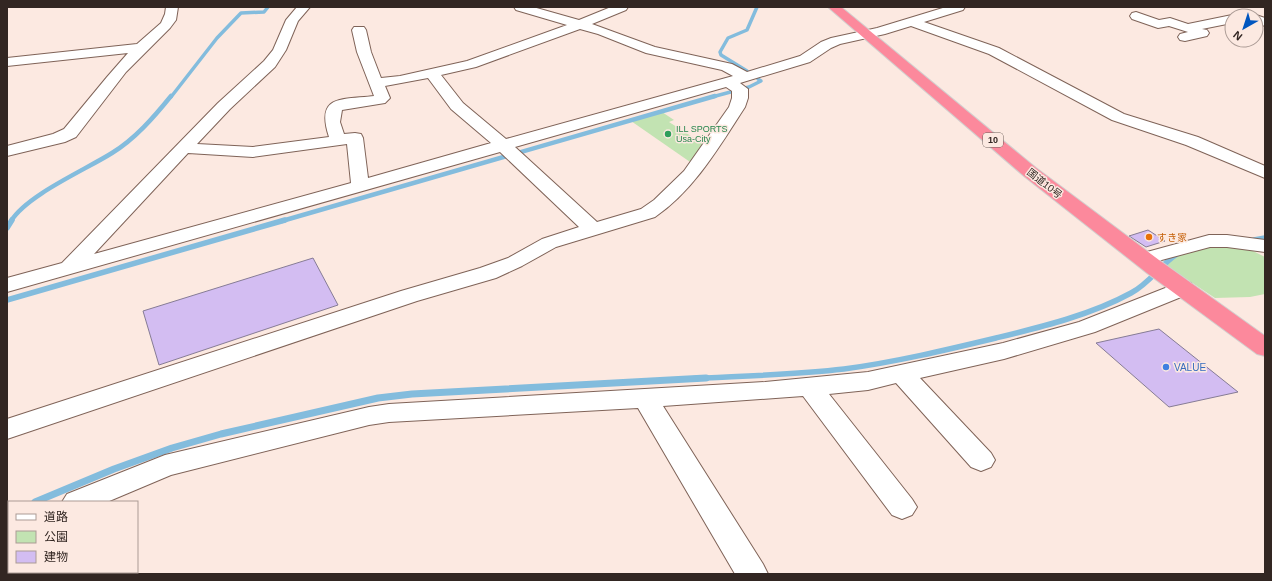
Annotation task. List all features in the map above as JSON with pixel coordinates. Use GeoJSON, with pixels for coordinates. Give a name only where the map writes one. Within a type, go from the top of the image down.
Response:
{"type":"FeatureCollection","features":[{"type":"Feature","properties":{"kind":"highway","name":"国道10号"},"geometry":{"type":"LineString","coordinates":[[834,7],[1030,172],[1162,273],[1265,348]]}},
{"type":"Feature","properties":{"kind":"street"},"geometry":{"type":"LineString","coordinates":[[7,151],[59,138],[70,133],[140,48],[164,26],[170,16],[172,7]]}},
{"type":"Feature","properties":{"kind":"street"},"geometry":{"type":"LineString","coordinates":[[69,268],[224,106],[246,87],[274,58],[282,44],[290,21],[304,7]]}},
{"type":"Feature","properties":{"kind":"street"},"geometry":{"type":"LineString","coordinates":[[520,7],[610,33],[651,50],[726,67],[745,77]]}},
{"type":"Feature","properties":{"kind":"street"},"geometry":{"type":"LineString","coordinates":[[376,83],[432,74],[471,64],[622,7]]}},
{"type":"Feature","properties":{"kind":"street"},"geometry":{"type":"LineString","coordinates":[[7,285],[745,77],[805,59],[826,45],[836,41],[867,34],[960,7]]}},
{"type":"Feature","properties":{"kind":"street"},"geometry":{"type":"LineString","coordinates":[[1136,16],[1158,24],[1170,22],[1186,33],[1224,21]]}},
{"type":"Feature","properties":{"kind":"street"},"geometry":{"type":"LineString","coordinates":[[911,21],[994,51],[1057,83],[1108,112],[1192,141],[1265,173]]}},
{"type":"Feature","properties":{"kind":"street"},"geometry":{"type":"LineString","coordinates":[[338,140],[332,122],[334,108],[341,105],[381,100],[382,98],[361,45],[359,30]]}},
{"type":"Feature","properties":{"kind":"street"},"geometry":{"type":"LineString","coordinates":[[7,62],[140,48]]}},
{"type":"Feature","properties":{"kind":"street"},"geometry":{"type":"LineString","coordinates":[[432,74],[457,106],[503,145],[593,229]]}},
{"type":"Feature","properties":{"kind":"street"},"geometry":{"type":"LineString","coordinates":[[7,429],[401,299],[488,273],[515,262],[549,243],[648,213],[661,204],[690,175],[737,107],[740,98],[740,89],[727,82]]}},
{"type":"Feature","properties":{"kind":"street"},"geometry":{"type":"LineString","coordinates":[[185,148],[252,152],[351,138],[356,140],[360,186]]}},
{"type":"Feature","properties":{"kind":"street"},"geometry":{"type":"LineString","coordinates":[[79,501],[165,466],[369,416],[389,413],[765,391],[868,381],[902,374],[1004,351],[1087,327],[1209,241],[1265,246]]}},
{"type":"Feature","properties":{"kind":"street"},"geometry":{"type":"LineString","coordinates":[[902,374],[981,460]]}},
{"type":"Feature","properties":{"kind":"street"},"geometry":{"type":"LineString","coordinates":[[810,386],[902,507]]}},
{"type":"Feature","properties":{"kind":"street"},"geometry":{"type":"LineString","coordinates":[[645,398],[752,574]]}},
{"type":"Feature","properties":{"kind":"green space","name":"ILL SPORTS Usa-City"},"geometry":{"type":"Polygon","coordinates":[[[662,112],[674,120],[669,122],[705,145],[693,164],[631,121],[662,112]]]}},
{"type":"Feature","properties":{"kind":"green space"},"geometry":{"type":"Polygon","coordinates":[[[1210,244],[1245,247],[1265,257],[1265,294],[1250,297],[1215,298],[1167,266],[1179,253],[1210,244]]]}},
{"type":"Feature","properties":{"kind":"building","name":"すき家"},"geometry":{"type":"Polygon","coordinates":[[[1148,230],[1165,241],[1146,247],[1129,236],[1148,230]]]}},
{"type":"Feature","properties":{"kind":"building"},"geometry":{"type":"Polygon","coordinates":[[[313,258],[338,305],[159,365],[143,311],[313,258]]]}},
{"type":"Feature","properties":{"kind":"building","name":"VALUE"},"geometry":{"type":"Polygon","coordinates":[[[1159,329],[1238,392],[1169,407],[1096,343],[1159,329]]]}},
{"type":"Feature","properties":{"kind":"waterway"},"geometry":{"type":"LineString","coordinates":[[171,97],[217,38],[241,13],[264,12],[268,7]]}},
{"type":"Feature","properties":{"kind":"waterway"},"geometry":{"type":"LineString","coordinates":[[747,71],[721,55],[720,52],[728,38],[747,30],[757,7]]}},
{"type":"Feature","properties":{"kind":"waterway"},"geometry":{"type":"LineString","coordinates":[[712,97],[749,87],[761,81],[758,79]]}},
{"type":"Feature","properties":{"kind":"waterway"},"geometry":{"type":"LineString","coordinates":[[11,221],[19,211],[43,193],[112,153],[129,141],[151,120],[171,96]]}},
{"type":"Feature","properties":{"kind":"waterway"},"geometry":{"type":"LineString","coordinates":[[282,221],[715,96]]}},
{"type":"Feature","properties":{"kind":"waterway"},"geometry":{"type":"LineString","coordinates":[[7,228],[12,220]]}},
{"type":"Feature","properties":{"kind":"waterway"},"geometry":{"type":"LineString","coordinates":[[7,300],[285,220]]}},
{"type":"Feature","properties":{"kind":"waterway"},"geometry":{"type":"LineString","coordinates":[[1254,240],[1265,238]]}},
{"type":"Feature","properties":{"kind":"waterway"},"geometry":{"type":"LineString","coordinates":[[697,378],[824,371],[883,363],[1065,320],[1116,301],[1138,289],[1165,263],[1177,254]]}},
{"type":"Feature","properties":{"kind":"waterway"},"geometry":{"type":"LineString","coordinates":[[37,501],[114,469],[172,448],[221,434],[378,398],[412,394],[697,378]]}},
{"type":"Feature","properties":{"kind":"waterway"},"geometry":{"type":"LineString","coordinates":[[687,379],[697,378]]}},
{"type":"Feature","properties":{"kind":"waterway"},"geometry":{"type":"LineString","coordinates":[[697,378],[706,378]]}},
{"type":"Feature","properties":{"kind":"place","name":"ILL SPORTS Usa-City"},"geometry":{"type":"Point","coordinates":[668,134]}},
{"type":"Feature","properties":{"kind":"place","name":"すき家"},"geometry":{"type":"Point","coordinates":[1149,237]}},
{"type":"Feature","properties":{"kind":"place","name":"VALUE"},"geometry":{"type":"Point","coordinates":[1166,367]}}]}
